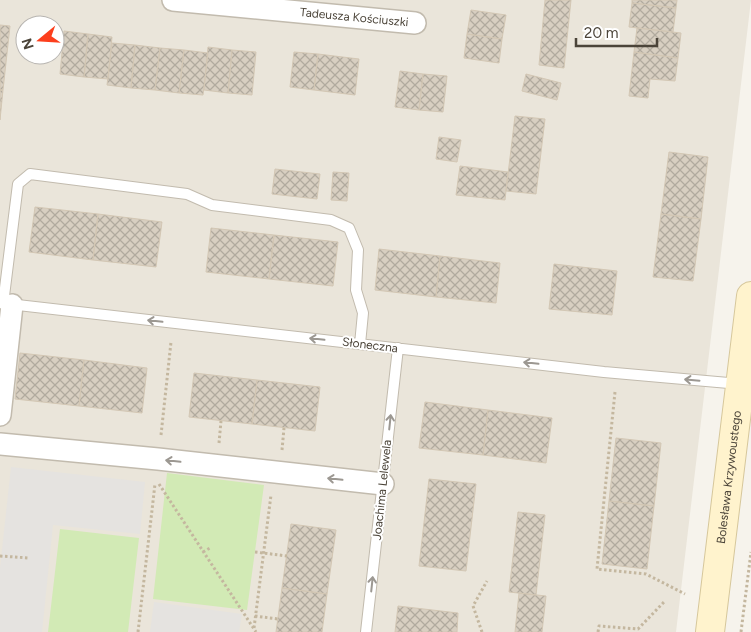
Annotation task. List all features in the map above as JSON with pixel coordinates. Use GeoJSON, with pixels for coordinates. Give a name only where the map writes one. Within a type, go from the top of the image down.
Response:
{"type":"FeatureCollection","features":[{"type":"Feature","properties":{"kind":"street","name":"Tadeusza Kościuszki"},"geometry":{"type":"LineString","coordinates":[[173,0],[415,23]]}},
{"type":"Feature","properties":{"kind":"street","name":"Bolesława Krzywoustego"},"geometry":{"type":"LineString","coordinates":[[711,631],[743,422],[741,385],[751,296]]}},
{"type":"Feature","properties":{"kind":"street"},"geometry":{"type":"LineString","coordinates":[[0,415],[5,304]]}},
{"type":"Feature","properties":{"kind":"street"},"geometry":{"type":"LineString","coordinates":[[0,444],[383,484]]}},
{"type":"Feature","properties":{"kind":"lane"},"geometry":{"type":"LineString","coordinates":[[5,304],[18,184],[30,174],[187,194],[212,205],[331,220],[349,228],[358,250],[356,290],[363,313],[360,344]]}},
{"type":"Feature","properties":{"kind":"lane","name":"Słoneczna"},"geometry":{"type":"LineString","coordinates":[[5,304],[604,372],[741,385]]}},
{"type":"Feature","properties":{"kind":"lane","name":"Joachima Lelewela"},"geometry":{"type":"LineString","coordinates":[[366,632],[398,348]]}},
{"type":"Feature","properties":{"kind":"path"},"geometry":{"type":"LineString","coordinates":[[616,383],[596,569],[646,574],[686,594]]}},
{"type":"Feature","properties":{"kind":"path"},"geometry":{"type":"LineString","coordinates":[[255,631],[255,616],[274,472]]}},
{"type":"Feature","properties":{"kind":"path"},"geometry":{"type":"LineString","coordinates":[[156,479],[255,631]]}},
{"type":"Feature","properties":{"kind":"path"},"geometry":{"type":"LineString","coordinates":[[203,552],[210,548]]}},
{"type":"Feature","properties":{"kind":"path"},"geometry":{"type":"LineString","coordinates":[[255,552],[287,556]]}},
{"type":"Feature","properties":{"kind":"path"},"geometry":{"type":"LineString","coordinates":[[741,632],[751,552]]}},
{"type":"Feature","properties":{"kind":"path"},"geometry":{"type":"LineString","coordinates":[[0,556],[29,558]]}},
{"type":"Feature","properties":{"kind":"path"},"geometry":{"type":"LineString","coordinates":[[206,568],[212,564]]}},
{"type":"Feature","properties":{"kind":"path"},"geometry":{"type":"LineString","coordinates":[[482,632],[473,606],[487,582]]}},
{"type":"Feature","properties":{"kind":"path"},"geometry":{"type":"LineString","coordinates":[[598,632],[599,626],[638,629],[664,602]]}},
{"type":"Feature","properties":{"kind":"path"},"geometry":{"type":"LineString","coordinates":[[255,616],[278,619]]}},
{"type":"Feature","properties":{"kind":"shaded area"},"geometry":{"type":"Polygon","coordinates":[[[0,0],[751,0],[676,632],[0,632],[0,0]]]}},
{"type":"Feature","properties":{"kind":"shaded area"},"geometry":{"type":"Polygon","coordinates":[[[11,467],[145,482],[140,534],[53,525],[42,632],[0,632],[0,568],[11,467]]]}},
{"type":"Feature","properties":{"kind":"shaded area"},"geometry":{"type":"Polygon","coordinates":[[[154,602],[242,614],[239,632],[150,632],[154,602]]]}},
{"type":"Feature","properties":{"kind":"green space"},"geometry":{"type":"Polygon","coordinates":[[[167,473],[264,485],[247,610],[153,599],[167,473]]]}},
{"type":"Feature","properties":{"kind":"green space"},"geometry":{"type":"Polygon","coordinates":[[[60,529],[139,538],[128,632],[48,632],[60,529]]]}},
{"type":"Feature","properties":{"kind":"building"},"geometry":{"type":"Polygon","coordinates":[[[545,0],[571,0],[564,68],[539,65],[545,0]]]}},
{"type":"Feature","properties":{"kind":"building"},"geometry":{"type":"Polygon","coordinates":[[[632,0],[677,0],[676,8],[632,3],[632,0]]]}},
{"type":"Feature","properties":{"kind":"building"},"geometry":{"type":"Polygon","coordinates":[[[632,3],[676,8],[673,32],[629,27],[632,3]]]}},
{"type":"Feature","properties":{"kind":"building"},"geometry":{"type":"Polygon","coordinates":[[[471,10],[506,15],[502,39],[467,34],[471,10]]]}},
{"type":"Feature","properties":{"kind":"building"},"geometry":{"type":"Polygon","coordinates":[[[0,25],[10,26],[3,90],[0,90],[0,25]]]}},
{"type":"Feature","properties":{"kind":"building"},"geometry":{"type":"Polygon","coordinates":[[[637,28],[681,33],[678,58],[634,52],[637,28]]]}},
{"type":"Feature","properties":{"kind":"building"},"geometry":{"type":"Polygon","coordinates":[[[65,31],[88,34],[84,77],[60,74],[61,65],[65,65],[65,31]]]}},
{"type":"Feature","properties":{"kind":"building"},"geometry":{"type":"Polygon","coordinates":[[[88,34],[112,37],[108,79],[84,77],[88,34]]]}},
{"type":"Feature","properties":{"kind":"building"},"geometry":{"type":"Polygon","coordinates":[[[467,34],[502,39],[499,63],[464,58],[467,34]]]}},
{"type":"Feature","properties":{"kind":"building"},"geometry":{"type":"Polygon","coordinates":[[[112,43],[135,45],[131,88],[107,85],[112,43]]]}},
{"type":"Feature","properties":{"kind":"building"},"geometry":{"type":"Polygon","coordinates":[[[135,45],[160,48],[155,90],[131,88],[135,45]]]}},
{"type":"Feature","properties":{"kind":"building"},"geometry":{"type":"Polygon","coordinates":[[[208,47],[232,50],[228,93],[204,90],[208,47]]]}},
{"type":"Feature","properties":{"kind":"building"},"geometry":{"type":"Polygon","coordinates":[[[160,48],[184,50],[179,93],[155,90],[160,48]]]}},
{"type":"Feature","properties":{"kind":"building"},"geometry":{"type":"Polygon","coordinates":[[[184,50],[208,53],[203,95],[179,93],[184,50]]]}},
{"type":"Feature","properties":{"kind":"building"},"geometry":{"type":"Polygon","coordinates":[[[232,50],[256,52],[252,95],[228,93],[232,50]]]}},
{"type":"Feature","properties":{"kind":"building"},"geometry":{"type":"Polygon","coordinates":[[[294,52],[318,54],[314,90],[290,87],[294,52]]]}},
{"type":"Feature","properties":{"kind":"building"},"geometry":{"type":"Polygon","coordinates":[[[634,52],[678,58],[675,81],[650,79],[648,98],[629,96],[634,52]]]}},
{"type":"Feature","properties":{"kind":"building"},"geometry":{"type":"Polygon","coordinates":[[[318,54],[359,59],[355,95],[314,90],[318,54]]]}},
{"type":"Feature","properties":{"kind":"building"},"geometry":{"type":"Polygon","coordinates":[[[400,71],[423,74],[419,110],[395,107],[400,71]]]}},
{"type":"Feature","properties":{"kind":"building"},"geometry":{"type":"Polygon","coordinates":[[[423,74],[447,76],[443,112],[419,110],[423,74]]]}},
{"type":"Feature","properties":{"kind":"building"},"geometry":{"type":"Polygon","coordinates":[[[526,74],[561,83],[557,100],[522,91],[526,74]]]}},
{"type":"Feature","properties":{"kind":"building"},"geometry":{"type":"Polygon","coordinates":[[[0,90],[3,90],[0,120],[0,90]]]}},
{"type":"Feature","properties":{"kind":"building"},"geometry":{"type":"Polygon","coordinates":[[[515,116],[545,119],[536,194],[506,191],[515,116]]]}},
{"type":"Feature","properties":{"kind":"building"},"geometry":{"type":"Polygon","coordinates":[[[439,137],[461,140],[457,162],[436,159],[439,137]]]}},
{"type":"Feature","properties":{"kind":"building"},"geometry":{"type":"Polygon","coordinates":[[[669,152],[708,157],[701,219],[661,214],[669,152]]]}},
{"type":"Feature","properties":{"kind":"building"},"geometry":{"type":"Polygon","coordinates":[[[460,166],[508,172],[505,200],[456,195],[460,166]]]}},
{"type":"Feature","properties":{"kind":"building"},"geometry":{"type":"Polygon","coordinates":[[[275,169],[320,174],[317,199],[272,194],[275,169]]]}},
{"type":"Feature","properties":{"kind":"building"},"geometry":{"type":"Polygon","coordinates":[[[333,172],[349,173],[347,201],[331,200],[333,172]]]}},
{"type":"Feature","properties":{"kind":"building"},"geometry":{"type":"Polygon","coordinates":[[[35,207],[98,214],[93,260],[29,252],[35,207]]]}},
{"type":"Feature","properties":{"kind":"building"},"geometry":{"type":"Polygon","coordinates":[[[98,214],[162,222],[156,267],[93,260],[98,214]]]}},
{"type":"Feature","properties":{"kind":"building"},"geometry":{"type":"Polygon","coordinates":[[[661,214],[701,219],[693,281],[653,277],[661,214]]]}},
{"type":"Feature","properties":{"kind":"building"},"geometry":{"type":"Polygon","coordinates":[[[211,228],[274,235],[269,279],[206,272],[211,228]]]}},
{"type":"Feature","properties":{"kind":"building"},"geometry":{"type":"Polygon","coordinates":[[[274,235],[338,242],[333,286],[269,279],[274,235]]]}},
{"type":"Feature","properties":{"kind":"building"},"geometry":{"type":"Polygon","coordinates":[[[379,249],[440,256],[436,297],[375,290],[379,249]]]}},
{"type":"Feature","properties":{"kind":"building"},"geometry":{"type":"Polygon","coordinates":[[[440,256],[500,263],[496,303],[436,297],[440,256]]]}},
{"type":"Feature","properties":{"kind":"building"},"geometry":{"type":"Polygon","coordinates":[[[554,264],[617,271],[612,315],[549,309],[554,264]]]}},
{"type":"Feature","properties":{"kind":"building"},"geometry":{"type":"Polygon","coordinates":[[[20,353],[84,360],[79,406],[15,399],[20,353]]]}},
{"type":"Feature","properties":{"kind":"building"},"geometry":{"type":"Polygon","coordinates":[[[84,360],[147,368],[142,413],[79,406],[84,360]]]}},
{"type":"Feature","properties":{"kind":"building"},"geometry":{"type":"Polygon","coordinates":[[[194,373],[257,380],[252,424],[189,417],[194,373]]]}},
{"type":"Feature","properties":{"kind":"building"},"geometry":{"type":"Polygon","coordinates":[[[257,380],[320,387],[315,431],[252,424],[257,380]]]}},
{"type":"Feature","properties":{"kind":"building"},"geometry":{"type":"Polygon","coordinates":[[[425,402],[488,410],[483,455],[419,448],[425,402]]]}},
{"type":"Feature","properties":{"kind":"building"},"geometry":{"type":"Polygon","coordinates":[[[488,410],[552,418],[546,463],[483,455],[488,410]]]}},
{"type":"Feature","properties":{"kind":"building"},"geometry":{"type":"Polygon","coordinates":[[[616,438],[661,443],[654,506],[609,501],[616,438]]]}},
{"type":"Feature","properties":{"kind":"building"},"geometry":{"type":"Polygon","coordinates":[[[429,479],[476,484],[466,571],[419,566],[429,479]]]}},
{"type":"Feature","properties":{"kind":"building"},"geometry":{"type":"Polygon","coordinates":[[[609,501],[654,506],[647,569],[602,564],[609,501]]]}},
{"type":"Feature","properties":{"kind":"building"},"geometry":{"type":"Polygon","coordinates":[[[518,512],[545,515],[536,595],[509,592],[518,512]]]}},
{"type":"Feature","properties":{"kind":"building"},"geometry":{"type":"Polygon","coordinates":[[[291,524],[336,530],[327,594],[282,588],[291,524]]]}},
{"type":"Feature","properties":{"kind":"building"},"geometry":{"type":"Polygon","coordinates":[[[282,588],[327,594],[322,632],[276,632],[282,588]]]}},
{"type":"Feature","properties":{"kind":"building"},"geometry":{"type":"Polygon","coordinates":[[[519,593],[546,596],[542,632],[515,632],[519,593]]]}},
{"type":"Feature","properties":{"kind":"building"},"geometry":{"type":"Polygon","coordinates":[[[398,606],[458,613],[457,632],[395,632],[398,606]]]}}]}
